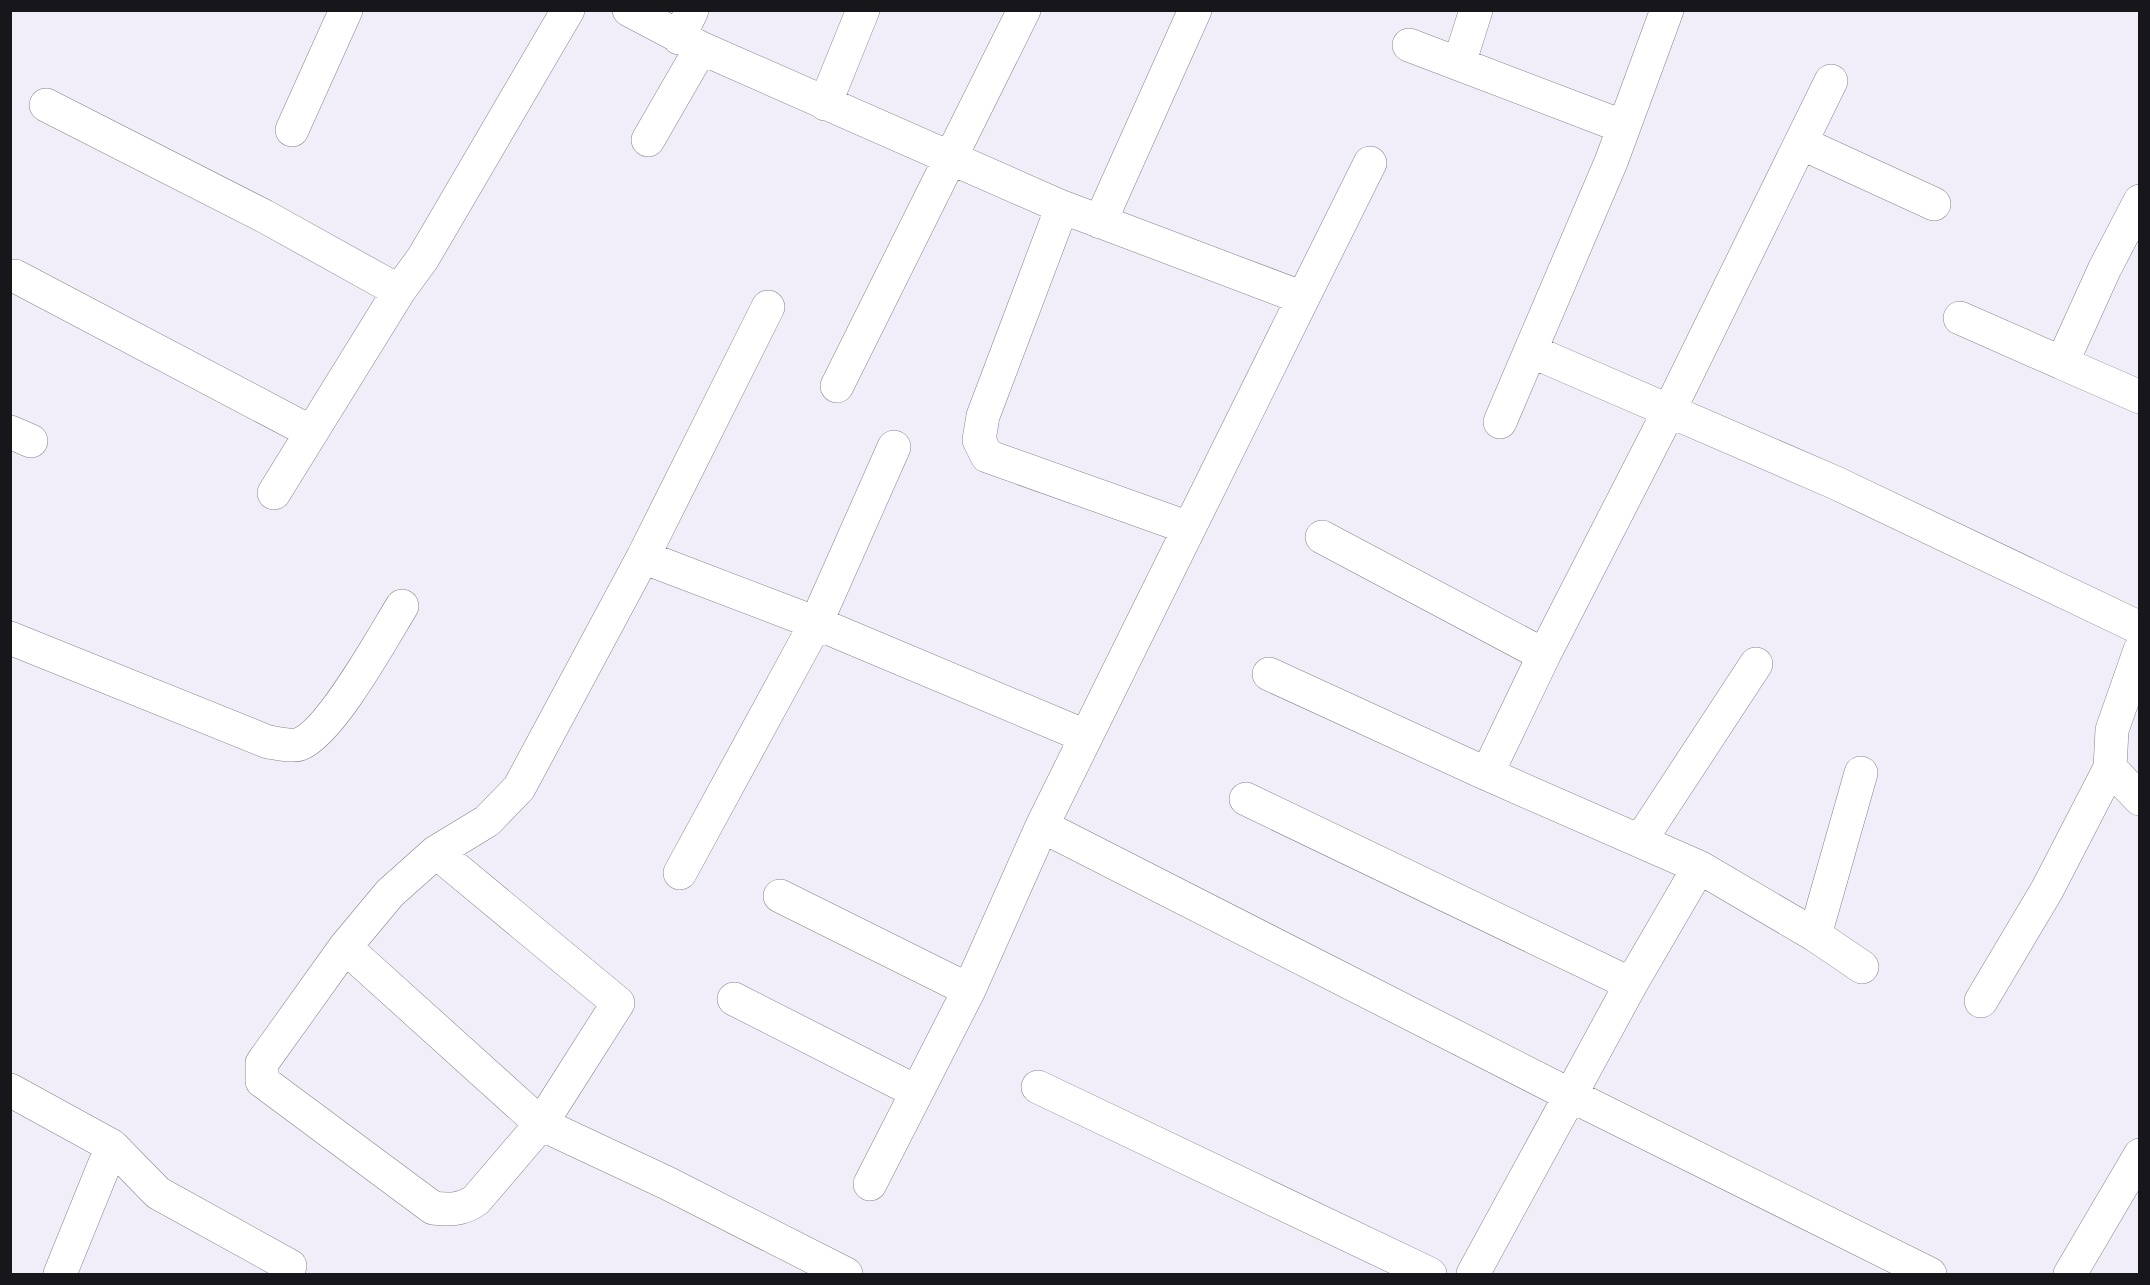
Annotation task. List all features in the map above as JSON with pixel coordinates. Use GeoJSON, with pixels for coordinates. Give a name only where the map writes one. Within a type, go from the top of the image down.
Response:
{"type":"FeatureCollection","features":[{"type":"Feature","properties":{"kind":"street"},"geometry":{"type":"LineString","coordinates":[[292,130],[346,10]]}},
{"type":"Feature","properties":{"kind":"street"},"geometry":{"type":"LineString","coordinates":[[274,493],[399,291],[423,258],[568,10]]}},
{"type":"Feature","properties":{"kind":"street"},"geometry":{"type":"LineString","coordinates":[[629,10],[691,32],[825,104],[1062,207],[1303,298]]}},
{"type":"Feature","properties":{"kind":"street"},"geometry":{"type":"LineString","coordinates":[[825,104],[863,10]]}},
{"type":"Feature","properties":{"kind":"street"},"geometry":{"type":"LineString","coordinates":[[837,386],[1024,10]]}},
{"type":"Feature","properties":{"kind":"street"},"geometry":{"type":"LineString","coordinates":[[1100,222],[1195,10]]}},
{"type":"Feature","properties":{"kind":"street"},"geometry":{"type":"LineString","coordinates":[[1459,64],[1476,10]]}},
{"type":"Feature","properties":{"kind":"street"},"geometry":{"type":"LineString","coordinates":[[1500,423],[1611,162],[1667,10]]}},
{"type":"Feature","properties":{"kind":"street"},"geometry":{"type":"LineString","coordinates":[[648,140],[691,32]]}},
{"type":"Feature","properties":{"kind":"street"},"geometry":{"type":"LineString","coordinates":[[1408,45],[1624,127]]}},
{"type":"Feature","properties":{"kind":"street"},"geometry":{"type":"LineString","coordinates":[[1487,774],[1544,655],[1669,411],[1832,81]]}},
{"type":"Feature","properties":{"kind":"street"},"geometry":{"type":"LineString","coordinates":[[46,105],[264,216],[399,291]]}},
{"type":"Feature","properties":{"kind":"street"},"geometry":{"type":"LineString","coordinates":[[1801,143],[1934,204]]}},
{"type":"Feature","properties":{"kind":"street"},"geometry":{"type":"LineString","coordinates":[[870,1184],[969,990],[1085,736],[1370,163]]}},
{"type":"Feature","properties":{"kind":"street"},"geometry":{"type":"LineString","coordinates":[[2062,363],[2105,268],[2139,201]]}},
{"type":"Feature","properties":{"kind":"street"},"geometry":{"type":"LineString","coordinates":[[1062,207],[987,406],[979,440],[987,456],[1189,528]]}},
{"type":"Feature","properties":{"kind":"street"},"geometry":{"type":"LineString","coordinates":[[15,276],[311,432]]}},
{"type":"Feature","properties":{"kind":"street"},"geometry":{"type":"LineString","coordinates":[[436,852],[618,1003],[541,1124],[476,1200],[466,1207],[450,1210],[433,1208],[261,1081],[262,1063],[345,947],[390,892],[436,852],[487,821],[519,788],[643,556],[768,307]]}},
{"type":"Feature","properties":{"kind":"street"},"geometry":{"type":"LineString","coordinates":[[1960,318],[2139,397]]}},
{"type":"Feature","properties":{"kind":"street"},"geometry":{"type":"LineString","coordinates":[[1531,351],[1836,483],[2139,628]]}},
{"type":"Feature","properties":{"kind":"street"},"geometry":{"type":"LineString","coordinates":[[680,873],[816,623],[894,447]]}},
{"type":"Feature","properties":{"kind":"street"},"geometry":{"type":"LineString","coordinates":[[1322,537],[1544,655]]}},
{"type":"Feature","properties":{"kind":"street"},"geometry":{"type":"LineString","coordinates":[[643,556],[816,623],[1085,736]]}},
{"type":"Feature","properties":{"kind":"street"},"geometry":{"type":"LineString","coordinates":[[10,638],[268,742],[299,745],[320,731],[346,695],[402,606]]}},
{"type":"Feature","properties":{"kind":"street"},"geometry":{"type":"LineString","coordinates":[[1981,1001],[2047,890],[2110,768],[2112,730],[2139,650]]}},
{"type":"Feature","properties":{"kind":"street"},"geometry":{"type":"LineString","coordinates":[[1640,841],[1756,664]]}},
{"type":"Feature","properties":{"kind":"street"},"geometry":{"type":"LineString","coordinates":[[1269,674],[1487,774],[1699,867],[1815,935],[1862,967]]}},
{"type":"Feature","properties":{"kind":"street"},"geometry":{"type":"LineString","coordinates":[[2110,768],[2139,799]]}},
{"type":"Feature","properties":{"kind":"street"},"geometry":{"type":"LineString","coordinates":[[1815,935],[1861,773]]}},
{"type":"Feature","properties":{"kind":"street"},"geometry":{"type":"LineString","coordinates":[[1246,799],[1631,984]]}},
{"type":"Feature","properties":{"kind":"street"},"geometry":{"type":"LineString","coordinates":[[1042,826],[1930,1275]]}},
{"type":"Feature","properties":{"kind":"street"},"geometry":{"type":"LineString","coordinates":[[1473,1275],[1631,984],[1699,867]]}},
{"type":"Feature","properties":{"kind":"street"},"geometry":{"type":"LineString","coordinates":[[780,896],[969,990]]}},
{"type":"Feature","properties":{"kind":"street"},"geometry":{"type":"LineString","coordinates":[[345,947],[541,1124],[667,1183],[846,1275]]}},
{"type":"Feature","properties":{"kind":"street"},"geometry":{"type":"LineString","coordinates":[[734,999],[917,1092]]}},
{"type":"Feature","properties":{"kind":"street"},"geometry":{"type":"LineString","coordinates":[[1038,1087],[1430,1275]]}},
{"type":"Feature","properties":{"kind":"street"},"geometry":{"type":"LineString","coordinates":[[10,1090],[112,1146],[158,1193],[295,1272]]}},
{"type":"Feature","properties":{"kind":"street"},"geometry":{"type":"LineString","coordinates":[[60,1275],[112,1146]]}},
{"type":"Feature","properties":{"kind":"street"},"geometry":{"type":"LineString","coordinates":[[2070,1275],[2139,1155]]}}]}
